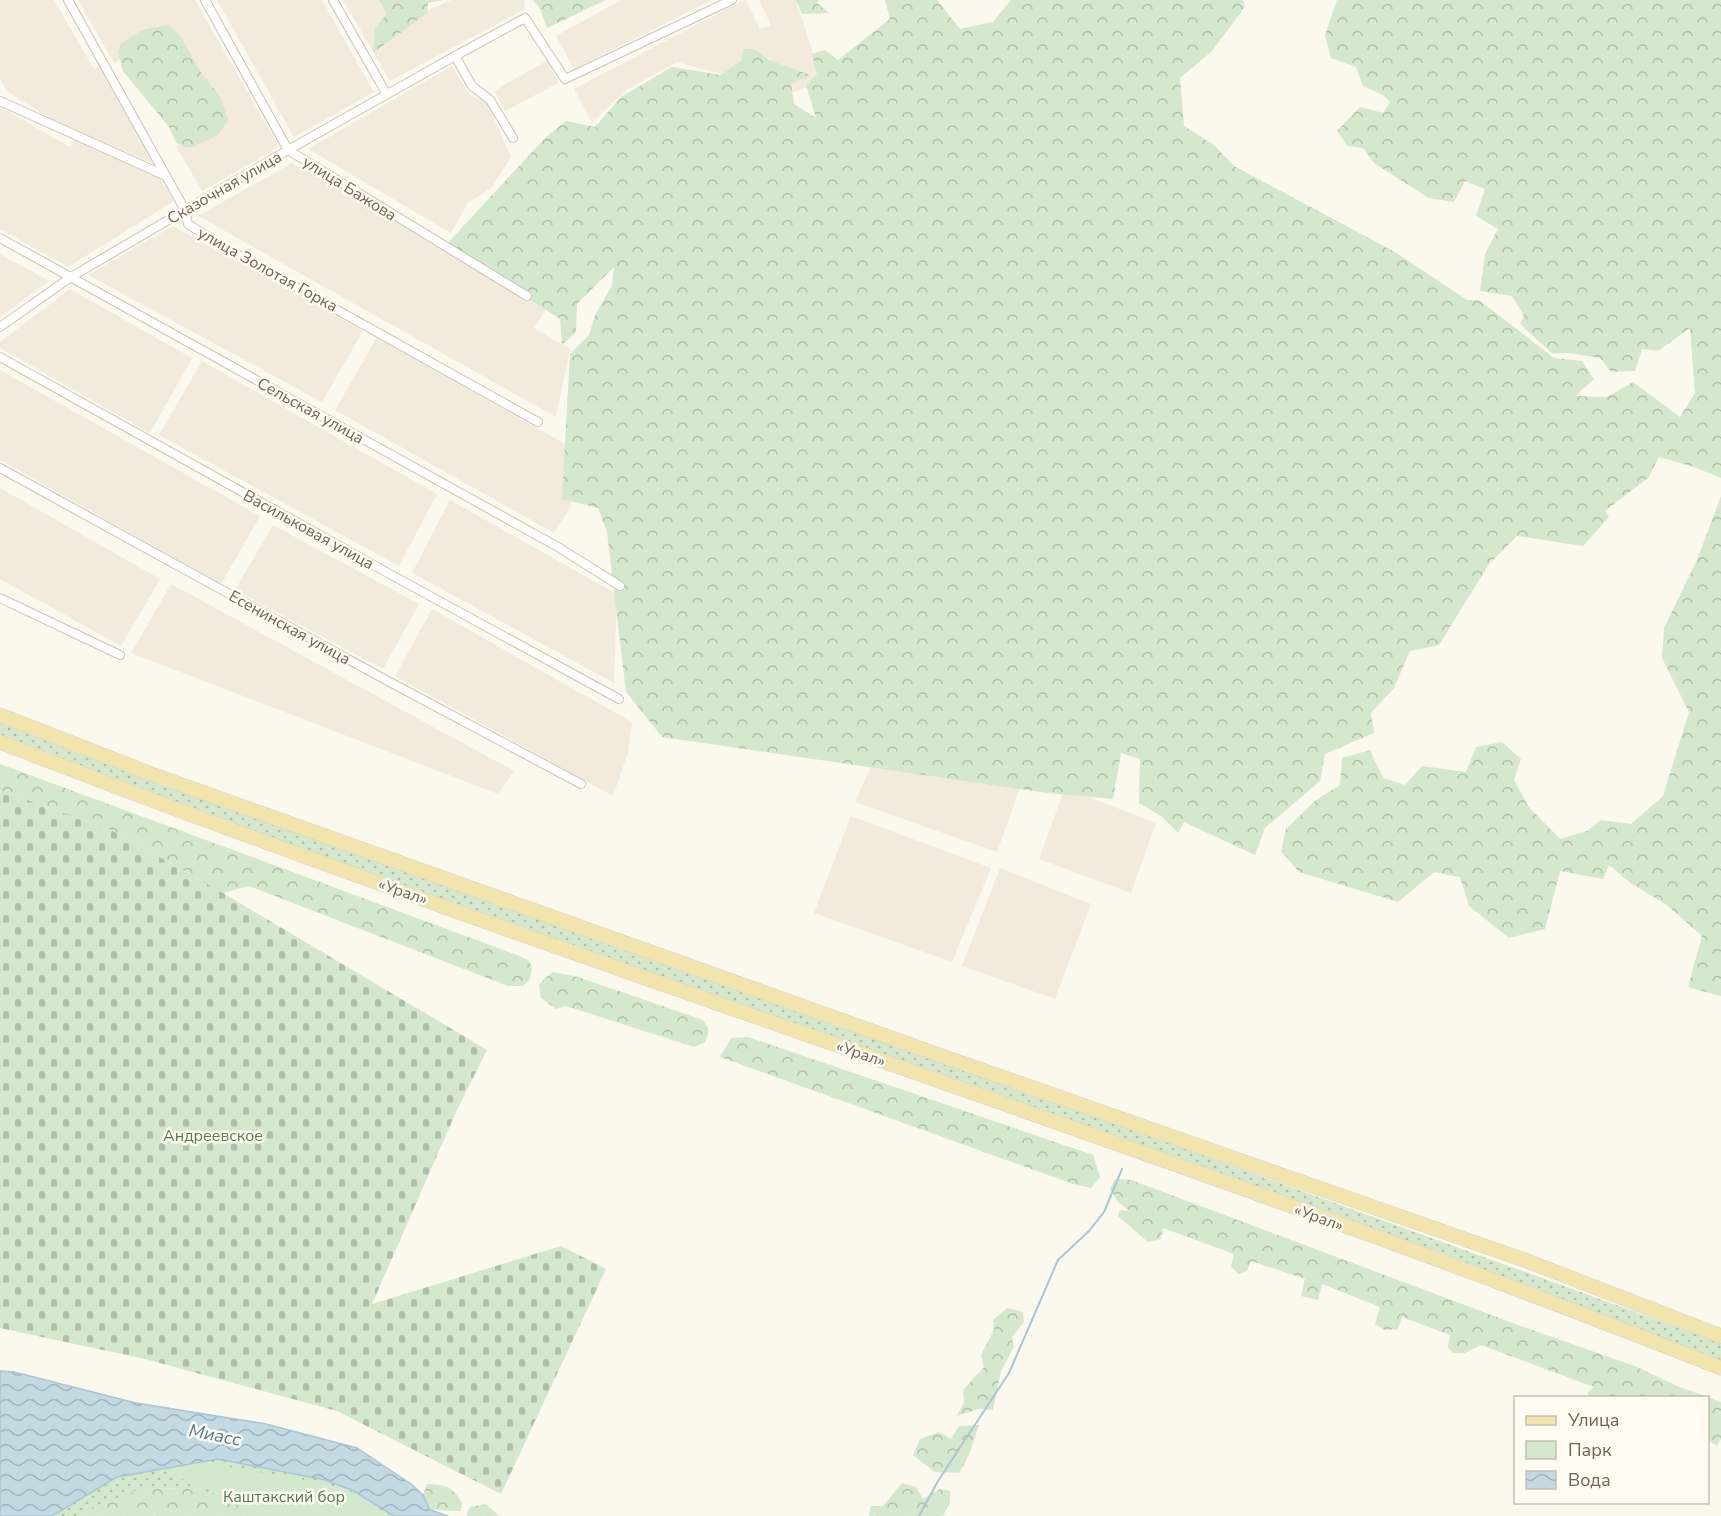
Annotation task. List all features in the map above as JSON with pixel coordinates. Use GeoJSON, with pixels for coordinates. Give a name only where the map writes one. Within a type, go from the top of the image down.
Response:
{"type":"FeatureCollection","features":[{"type":"Feature","properties":{"kind":"main road","name":"«Урал»"},"geometry":{"type":"LineString","coordinates":[[0,715],[176,783],[1527,1261],[1721,1336]]}},
{"type":"Feature","properties":{"kind":"main road","name":"«Урал»"},"geometry":{"type":"LineString","coordinates":[[0,742],[133,794],[370,880],[1509,1285],[1721,1368]]}},
{"type":"Feature","properties":{"kind":"street","name":"улица Золотая Горка"},"geometry":{"type":"LineString","coordinates":[[68,0],[185,210],[188,224],[228,249],[538,422]]}},
{"type":"Feature","properties":{"kind":"street","name":"улица Бажова"},"geometry":{"type":"LineString","coordinates":[[205,0],[288,150],[527,296]]}},
{"type":"Feature","properties":{"kind":"street"},"geometry":{"type":"LineString","coordinates":[[333,0],[386,93]]}},
{"type":"Feature","properties":{"kind":"street","name":"Сказочная улица"},"geometry":{"type":"LineString","coordinates":[[0,327],[71,277],[386,93],[525,18],[565,79],[732,0]]}},
{"type":"Feature","properties":{"kind":"street"},"geometry":{"type":"LineString","coordinates":[[455,56],[472,86],[490,100],[513,138]]}},
{"type":"Feature","properties":{"kind":"street"},"geometry":{"type":"LineString","coordinates":[[0,101],[166,176]]}},
{"type":"Feature","properties":{"kind":"street","name":"Сельская улица"},"geometry":{"type":"LineString","coordinates":[[0,238],[558,547],[620,586]]}},
{"type":"Feature","properties":{"kind":"street","name":"Васильковая улица"},"geometry":{"type":"LineString","coordinates":[[0,357],[387,573],[619,699]]}},
{"type":"Feature","properties":{"kind":"street","name":"Есенинская улица"},"geometry":{"type":"LineString","coordinates":[[0,468],[386,680],[581,784]]}},
{"type":"Feature","properties":{"kind":"street"},"geometry":{"type":"LineString","coordinates":[[0,598],[120,655]]}},
{"type":"Feature","properties":{"kind":"shaded area"},"geometry":{"type":"Polygon","coordinates":[[[0,0],[54,0],[94,69],[101,65],[155,164],[61,125],[8,92],[0,78],[0,0]]]}},
{"type":"Feature","properties":{"kind":"shaded area"},"geometry":{"type":"Polygon","coordinates":[[[78,0],[195,0],[279,147],[202,191],[176,146],[213,124],[162,35],[114,63],[78,0]]]}},
{"type":"Feature","properties":{"kind":"shaded area"},"geometry":{"type":"Polygon","coordinates":[[[217,0],[322,0],[374,92],[294,137],[217,0]]]}},
{"type":"Feature","properties":{"kind":"shaded area"},"geometry":{"type":"Polygon","coordinates":[[[343,0],[386,0],[399,24],[451,0],[524,0],[525,9],[390,81],[343,0]]]}},
{"type":"Feature","properties":{"kind":"shaded area"},"geometry":{"type":"Polygon","coordinates":[[[621,0],[712,0],[574,69],[556,36],[621,0]]]}},
{"type":"Feature","properties":{"kind":"shaded area"},"geometry":{"type":"Polygon","coordinates":[[[744,0],[760,29],[771,25],[759,0],[796,0],[822,82],[786,95],[770,58],[729,76],[677,62],[626,90],[592,123],[574,89],[744,0]]]}},
{"type":"Feature","properties":{"kind":"shaded area"},"geometry":{"type":"Polygon","coordinates":[[[548,60],[558,83],[505,111],[494,91],[548,60]]]}},
{"type":"Feature","properties":{"kind":"shaded area"},"geometry":{"type":"Polygon","coordinates":[[[452,66],[470,95],[487,103],[511,157],[492,187],[467,204],[451,233],[308,149],[452,66]]]}},
{"type":"Feature","properties":{"kind":"shaded area"},"geometry":{"type":"Polygon","coordinates":[[[0,107],[70,147],[74,139],[160,178],[174,201],[68,267],[0,229],[0,107]]]}},
{"type":"Feature","properties":{"kind":"shaded area"},"geometry":{"type":"Polygon","coordinates":[[[292,163],[547,308],[534,328],[570,349],[556,417],[198,216],[292,163]]]}},
{"type":"Feature","properties":{"kind":"shaded area"},"geometry":{"type":"Polygon","coordinates":[[[173,226],[363,331],[322,402],[88,275],[173,226]]]}},
{"type":"Feature","properties":{"kind":"shaded area"},"geometry":{"type":"Polygon","coordinates":[[[0,254],[49,281],[0,317],[0,254]]]}},
{"type":"Feature","properties":{"kind":"shaded area"},"geometry":{"type":"Polygon","coordinates":[[[70,289],[192,358],[150,433],[0,348],[0,342],[70,289]]]}},
{"type":"Feature","properties":{"kind":"shaded area"},"geometry":{"type":"Polygon","coordinates":[[[377,337],[574,449],[571,506],[554,533],[335,410],[377,337]]]}},
{"type":"Feature","properties":{"kind":"shaded area"},"geometry":{"type":"Polygon","coordinates":[[[202,361],[437,494],[399,566],[159,435],[202,361]]]}},
{"type":"Feature","properties":{"kind":"shaded area"},"geometry":{"type":"Polygon","coordinates":[[[0,370],[260,516],[221,584],[0,460],[0,370]]]}},
{"type":"Feature","properties":{"kind":"shaded area"},"geometry":{"type":"Polygon","coordinates":[[[0,488],[160,579],[121,646],[0,579],[0,488]]]}},
{"type":"Feature","properties":{"kind":"shaded area"},"geometry":{"type":"Polygon","coordinates":[[[450,500],[617,594],[614,683],[412,573],[450,500]]]}},
{"type":"Feature","properties":{"kind":"shaded area"},"geometry":{"type":"Polygon","coordinates":[[[273,525],[419,604],[383,669],[235,590],[273,525]]]}},
{"type":"Feature","properties":{"kind":"shaded area"},"geometry":{"type":"Polygon","coordinates":[[[171,584],[514,771],[498,794],[131,653],[171,584]]]}},
{"type":"Feature","properties":{"kind":"shaded area"},"geometry":{"type":"Polygon","coordinates":[[[432,609],[632,722],[628,753],[613,796],[395,676],[432,609]]]}},
{"type":"Feature","properties":{"kind":"shaded area"},"geometry":{"type":"Polygon","coordinates":[[[875,757],[1021,785],[997,852],[855,802],[875,757]]]}},
{"type":"Feature","properties":{"kind":"shaded area"},"geometry":{"type":"Polygon","coordinates":[[[1065,788],[1156,823],[1131,893],[1039,859],[1065,788]]]}},
{"type":"Feature","properties":{"kind":"shaded area"},"geometry":{"type":"Polygon","coordinates":[[[851,816],[991,868],[952,962],[814,913],[851,816]]]}},
{"type":"Feature","properties":{"kind":"shaded area"},"geometry":{"type":"Polygon","coordinates":[[[1000,868],[1091,904],[1055,999],[962,966],[1000,868]]]}},
{"type":"Feature","properties":{"kind":"green space"},"geometry":{"type":"Polygon","coordinates":[[[379,0],[444,0],[428,3],[427,13],[373,53],[375,28],[387,14],[379,0]]]}},
{"type":"Feature","properties":{"kind":"green space"},"geometry":{"type":"Polygon","coordinates":[[[533,0],[606,0],[547,28],[540,9],[533,0]]]}},
{"type":"Feature","properties":{"kind":"green space"},"geometry":{"type":"Polygon","coordinates":[[[796,0],[819,0],[817,3],[829,13],[802,14],[796,0]]]}},
{"type":"Feature","properties":{"kind":"green space"},"geometry":{"type":"Polygon","coordinates":[[[885,0],[937,0],[960,29],[993,22],[1011,0],[1243,0],[1245,7],[1211,52],[1180,78],[1184,126],[1214,145],[1234,166],[1395,252],[1467,300],[1479,300],[1554,358],[1582,361],[1594,379],[1575,396],[1607,397],[1633,382],[1680,417],[1695,393],[1690,328],[1658,351],[1642,349],[1635,371],[1611,372],[1600,358],[1571,353],[1553,354],[1520,324],[1524,316],[1512,296],[1480,291],[1485,254],[1498,229],[1476,216],[1485,189],[1465,181],[1454,202],[1429,198],[1375,164],[1363,148],[1348,146],[1337,131],[1360,107],[1383,113],[1390,102],[1383,95],[1363,86],[1356,67],[1331,58],[1325,35],[1337,0],[1721,0],[1721,478],[1659,457],[1649,477],[1605,511],[1609,517],[1583,546],[1517,536],[1489,564],[1439,645],[1410,651],[1394,688],[1371,713],[1374,733],[1325,754],[1320,781],[1265,828],[1255,855],[1184,822],[1178,833],[1161,816],[1139,803],[1140,759],[1121,753],[1113,799],[1048,793],[662,737],[626,692],[607,532],[598,508],[562,499],[570,354],[589,335],[595,315],[612,286],[614,267],[577,304],[576,332],[562,345],[560,319],[445,246],[545,138],[566,121],[595,127],[621,97],[672,67],[721,75],[742,60],[743,49],[753,49],[769,60],[810,75],[791,84],[794,104],[816,118],[806,85],[817,74],[812,54],[825,50],[838,60],[890,19],[885,0]]]}},
{"type":"Feature","properties":{"kind":"green space"},"geometry":{"type":"Polygon","coordinates":[[[169,25],[182,38],[200,71],[221,98],[228,120],[218,135],[193,147],[184,147],[176,142],[169,127],[123,71],[118,52],[121,44],[142,30],[169,25]]]}},
{"type":"Feature","properties":{"kind":"green space"},"geometry":{"type":"Polygon","coordinates":[[[1721,496],[1721,996],[1688,987],[1702,936],[1667,905],[1632,884],[1609,865],[1603,879],[1560,871],[1545,929],[1509,938],[1469,906],[1460,877],[1434,872],[1398,902],[1299,872],[1281,851],[1286,829],[1316,800],[1340,785],[1342,758],[1370,750],[1383,778],[1405,785],[1422,766],[1466,772],[1476,747],[1502,742],[1521,759],[1514,780],[1528,806],[1560,839],[1587,831],[1601,820],[1631,824],[1663,796],[1689,712],[1662,658],[1664,628],[1697,560],[1721,496]]]}},
{"type":"Feature","properties":{"kind":"green space"},"geometry":{"type":"Polygon","coordinates":[[[0,721],[67,749],[226,808],[1084,1112],[1721,1343],[1721,1362],[1578,1305],[1004,1098],[322,857],[0,736],[0,721]]]}},
{"type":"Feature","properties":{"kind":"green space"},"geometry":{"type":"Polygon","coordinates":[[[0,764],[517,955],[528,960],[532,966],[530,979],[523,986],[508,986],[249,886],[223,893],[113,831],[0,790],[0,764]]]}},
{"type":"Feature","properties":{"kind":"green space","name":"Андреевское"},"geometry":{"type":"Polygon","coordinates":[[[0,790],[113,831],[223,893],[487,1050],[456,1112],[372,1304],[561,1246],[606,1269],[501,1494],[337,1411],[145,1359],[0,1328],[0,790]]]}},
{"type":"Feature","properties":{"kind":"green space"},"geometry":{"type":"Polygon","coordinates":[[[553,972],[578,977],[703,1020],[709,1030],[705,1042],[694,1047],[566,1006],[556,1009],[541,998],[539,985],[553,972]]]}},
{"type":"Feature","properties":{"kind":"green space"},"geometry":{"type":"Polygon","coordinates":[[[748,1037],[1093,1155],[1100,1177],[1091,1188],[1073,1184],[720,1057],[731,1038],[748,1037]]]}},
{"type":"Feature","properties":{"kind":"green space"},"geometry":{"type":"Polygon","coordinates":[[[1115,1179],[1131,1180],[1518,1325],[1637,1367],[1704,1396],[1590,1396],[1587,1393],[1594,1387],[1481,1345],[1465,1353],[1453,1353],[1448,1347],[1450,1335],[1402,1317],[1398,1329],[1385,1330],[1375,1324],[1380,1307],[1322,1284],[1318,1300],[1301,1296],[1305,1279],[1251,1261],[1247,1271],[1239,1274],[1231,1267],[1234,1254],[1163,1228],[1161,1239],[1148,1242],[1118,1216],[1120,1210],[1130,1211],[1119,1203],[1110,1189],[1115,1179]]]}},
{"type":"Feature","properties":{"kind":"green space"},"geometry":{"type":"Polygon","coordinates":[[[1007,1308],[1023,1312],[1024,1322],[1012,1337],[1014,1347],[1001,1371],[993,1410],[979,1409],[957,1416],[964,1402],[963,1390],[984,1367],[981,1355],[994,1330],[993,1320],[1007,1308]]]}},
{"type":"Feature","properties":{"kind":"green space"},"geometry":{"type":"Polygon","coordinates":[[[1709,1398],[1721,1402],[1721,1439],[1717,1446],[1709,1441],[1709,1398]]]}},
{"type":"Feature","properties":{"kind":"green space"},"geometry":{"type":"Polygon","coordinates":[[[979,1425],[969,1455],[959,1473],[935,1472],[913,1455],[920,1439],[939,1432],[951,1439],[959,1426],[979,1425]]]}},
{"type":"Feature","properties":{"kind":"green space","name":"Каштакский бор"},"geometry":{"type":"Polygon","coordinates":[[[182,1459],[324,1483],[351,1492],[390,1516],[279,1516],[174,1476],[182,1459]]]}},
{"type":"Feature","properties":{"kind":"green space","name":"Каштакский бор"},"geometry":{"type":"Polygon","coordinates":[[[217,1459],[325,1480],[352,1490],[394,1516],[294,1516],[235,1497],[188,1488],[140,1489],[76,1516],[52,1516],[117,1477],[217,1459]]]}},
{"type":"Feature","properties":{"kind":"green space"},"geometry":{"type":"Polygon","coordinates":[[[902,1483],[916,1487],[923,1499],[940,1489],[950,1491],[950,1502],[943,1516],[869,1516],[871,1506],[883,1506],[902,1483]]]}},
{"type":"Feature","properties":{"kind":"green space"},"geometry":{"type":"Polygon","coordinates":[[[427,1484],[444,1486],[452,1490],[462,1503],[461,1511],[430,1510],[423,1495],[427,1484]]]}},
{"type":"Feature","properties":{"kind":"green space"},"geometry":{"type":"Polygon","coordinates":[[[188,1488],[235,1497],[294,1516],[76,1516],[140,1489],[188,1488]]]}},
{"type":"Feature","properties":{"kind":"green space"},"geometry":{"type":"Polygon","coordinates":[[[486,1504],[499,1516],[466,1516],[470,1507],[486,1504]]]}},
{"type":"Feature","properties":{"kind":"water","name":"Миасс"},"geometry":{"type":"Polygon","coordinates":[[[0,1371],[14,1372],[136,1403],[266,1424],[357,1448],[411,1484],[423,1495],[430,1510],[448,1516],[394,1516],[352,1490],[325,1480],[218,1459],[117,1477],[52,1516],[0,1516],[0,1371]]]}},
{"type":"Feature","properties":{"kind":"waterway"},"geometry":{"type":"LineString","coordinates":[[919,1516],[938,1481],[1009,1373],[1058,1260],[1089,1231],[1104,1212],[1122,1169]]}}]}
